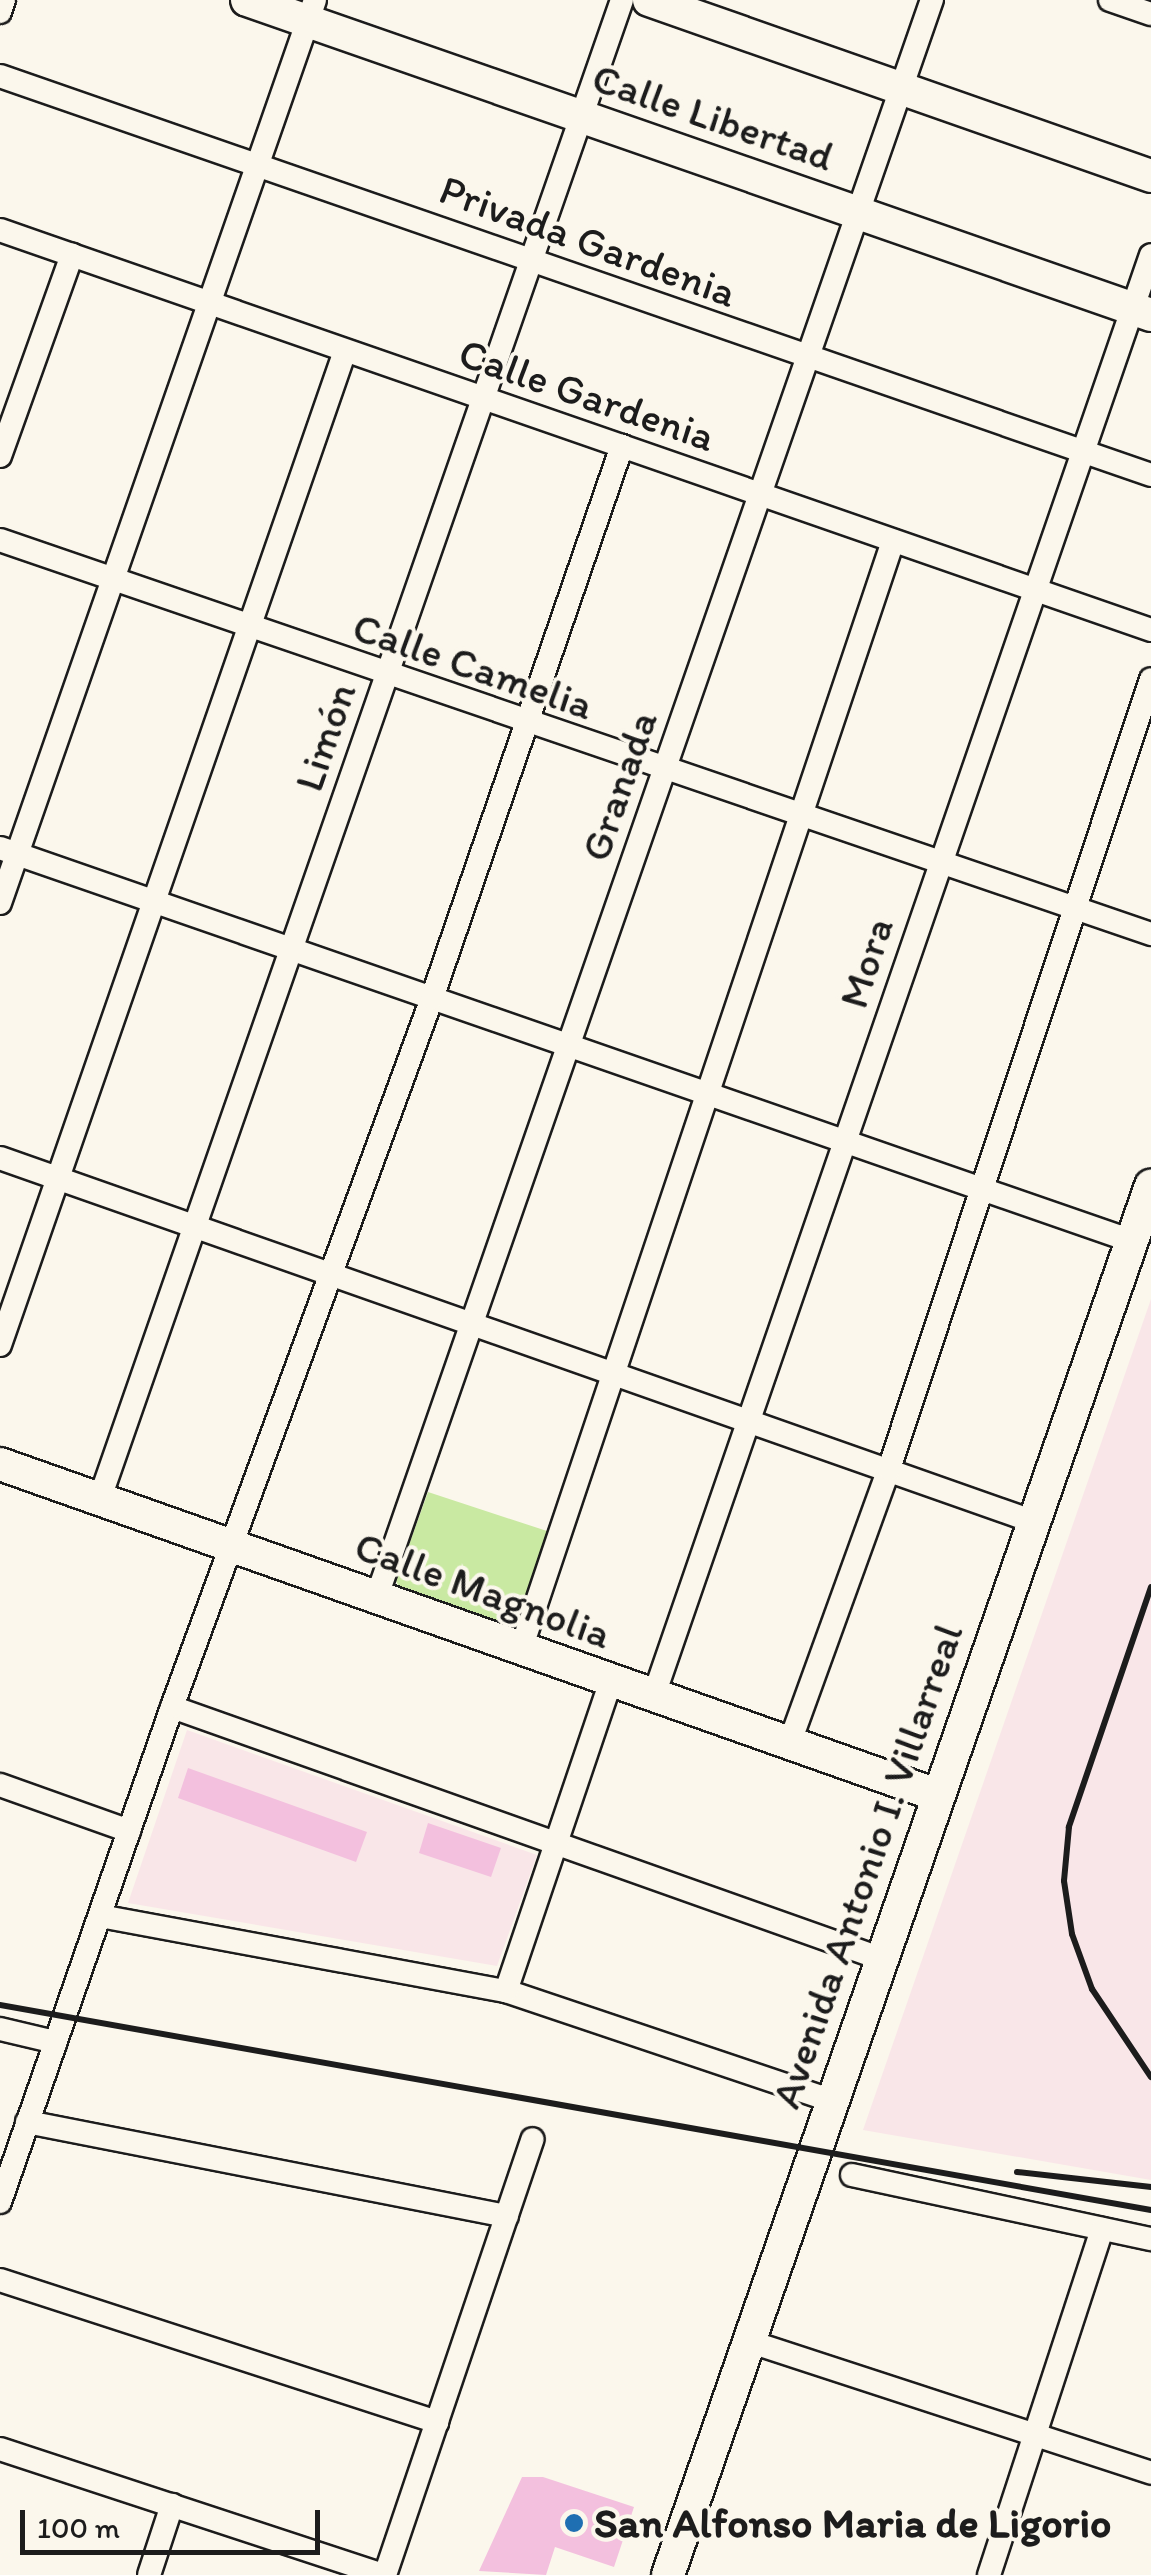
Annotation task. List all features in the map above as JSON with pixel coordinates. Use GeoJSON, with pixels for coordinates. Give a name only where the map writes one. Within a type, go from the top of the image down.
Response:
{"type":"FeatureCollection","features":[{"type":"Feature","properties":{"kind":"street"},"geometry":{"type":"LineString","coordinates":[[0,12],[4,0]]}},
{"type":"Feature","properties":{"kind":"street","name":"Calle Libertad"},"geometry":{"type":"LineString","coordinates":[[247,0],[312,11],[582,117],[1142,311]]}},
{"type":"Feature","properties":{"kind":"street","name":"Limón"},"geometry":{"type":"LineString","coordinates":[[100,1498],[622,0]]}},
{"type":"Feature","properties":{"kind":"street"},"geometry":{"type":"LineString","coordinates":[[649,0],[1151,176]]}},
{"type":"Feature","properties":{"kind":"street","name":"Granada"},"geometry":{"type":"LineString","coordinates":[[377,1596],[468,1324],[932,0]]}},
{"type":"Feature","properties":{"kind":"street"},"geometry":{"type":"LineString","coordinates":[[1110,0],[1151,14]]}},
{"type":"Feature","properties":{"kind":"street"},"geometry":{"type":"LineString","coordinates":[[0,903],[9,851],[112,581],[312,11]]}},
{"type":"Feature","properties":{"kind":"street","name":"Privada Gardenia"},"geometry":{"type":"LineString","coordinates":[[0,76],[804,358],[1151,475]]}},
{"type":"Feature","properties":{"kind":"street","name":"Calle Gardenia"},"geometry":{"type":"LineString","coordinates":[[0,230],[1151,630]]}},
{"type":"Feature","properties":{"kind":"street"},"geometry":{"type":"LineString","coordinates":[[0,456],[72,254]]}},
{"type":"Feature","properties":{"kind":"street","name":"Mora"},"geometry":{"type":"LineString","coordinates":[[654,1695],[1083,451],[1142,311],[1151,255]]}},
{"type":"Feature","properties":{"kind":"street"},"geometry":{"type":"LineString","coordinates":[[0,1345],[345,351]]}},
{"type":"Feature","properties":{"kind":"street"},"geometry":{"type":"LineString","coordinates":[[0,2202],[172,1707],[432,998],[622,446]]}},
{"type":"Feature","properties":{"kind":"street","name":"Calle Camelia"},"geometry":{"type":"LineString","coordinates":[[0,540],[663,771],[1151,934]]}},
{"type":"Feature","properties":{"kind":"street"},"geometry":{"type":"LineString","coordinates":[[521,1650],[798,816],[894,541]]}},
{"type":"Feature","properties":{"kind":"street"},"geometry":{"type":"LineString","coordinates":[[790,1742],[889,1469],[1151,679]]}},
{"type":"Feature","properties":{"kind":"street"},"geometry":{"type":"LineString","coordinates":[[9,851],[1132,1241]]}},
{"type":"Feature","properties":{"kind":"street"},"geometry":{"type":"LineString","coordinates":[[0,1158],[1032,1521]]}},
{"type":"Feature","properties":{"kind":"street","name":"Avenida Antonio I. Villarreal"},"geometry":{"type":"LineString","coordinates":[[668,2575],[1151,1186]]}},
{"type":"Feature","properties":{"kind":"street","name":"Calle Magnolia"},"geometry":{"type":"LineString","coordinates":[[0,1464],[937,1795]]}},
{"type":"Feature","properties":{"kind":"street"},"geometry":{"type":"LineString","coordinates":[[506,1991],[611,1682]]}},
{"type":"Feature","properties":{"kind":"street"},"geometry":{"type":"LineString","coordinates":[[172,1707],[882,1959]]}},
{"type":"Feature","properties":{"kind":"street"},"geometry":{"type":"LineString","coordinates":[[0,1785],[130,1831]]}},
{"type":"Feature","properties":{"kind":"street"},"geometry":{"type":"LineString","coordinates":[[100,1916],[506,1991],[832,2101]]}},
{"type":"Feature","properties":{"kind":"street"},"geometry":{"type":"LineString","coordinates":[[0,2029],[55,2042]]}},
{"type":"Feature","properties":{"kind":"street"},"geometry":{"type":"LineString","coordinates":[[27,2122],[507,2216]]}},
{"type":"Feature","properties":{"kind":"street"},"geometry":{"type":"LineString","coordinates":[[0,2449],[384,2575],[532,2139]]}},
{"type":"Feature","properties":{"kind":"street"},"geometry":{"type":"LineString","coordinates":[[852,2176],[1151,2239]]}},
{"type":"Feature","properties":{"kind":"street"},"geometry":{"type":"LineString","coordinates":[[989,2575],[1102,2229]]}},
{"type":"Feature","properties":{"kind":"street"},"geometry":{"type":"LineString","coordinates":[[0,2280],[438,2422]]}},
{"type":"Feature","properties":{"kind":"street"},"geometry":{"type":"LineString","coordinates":[[748,2341],[1151,2473]]}},
{"type":"Feature","properties":{"kind":"street"},"geometry":{"type":"LineString","coordinates":[[149,2575],[172,2505]]}},
{"type":"Feature","properties":{"kind":"shaded area"},"geometry":{"type":"Polygon","coordinates":[[[1151,1299],[1151,2180],[863,2130],[1151,1299]]]}},
{"type":"Feature","properties":{"kind":"shaded area"},"geometry":{"type":"Polygon","coordinates":[[[187,1730],[537,1855],[497,1966],[128,1903],[187,1730]]]}},
{"type":"Feature","properties":{"kind":"green space"},"geometry":{"type":"Polygon","coordinates":[[[428,1492],[550,1532],[511,1632],[400,1589],[396,1581],[428,1492]]]}},
{"type":"Feature","properties":{"kind":"building"},"geometry":{"type":"Polygon","coordinates":[[[188,1768],[367,1832],[356,1862],[178,1798],[188,1768]]]}},
{"type":"Feature","properties":{"kind":"building"},"geometry":{"type":"Polygon","coordinates":[[[428,1823],[501,1848],[491,1877],[419,1853],[428,1823]]]}},
{"type":"Feature","properties":{"kind":"building","name":"San Alfonso Maria de Ligorio"},"geometry":{"type":"Polygon","coordinates":[[[522,2477],[543,2477],[634,2507],[614,2567],[555,2547],[546,2575],[479,2571],[522,2477]]]}},
{"type":"Feature","properties":{"kind":"railway"},"geometry":{"type":"LineString","coordinates":[[1151,1587],[1069,1827],[1064,1881],[1072,1934],[1092,1989],[1151,2077]]}},
{"type":"Feature","properties":{"kind":"railway"},"geometry":{"type":"LineString","coordinates":[[0,2005],[1151,2210]]}},
{"type":"Feature","properties":{"kind":"railway"},"geometry":{"type":"LineString","coordinates":[[1017,2172],[1151,2187]]}},
{"type":"Feature","properties":{"kind":"place","name":"San Alfonso Maria de Ligorio"},"geometry":{"type":"Point","coordinates":[574,2523]}}]}
